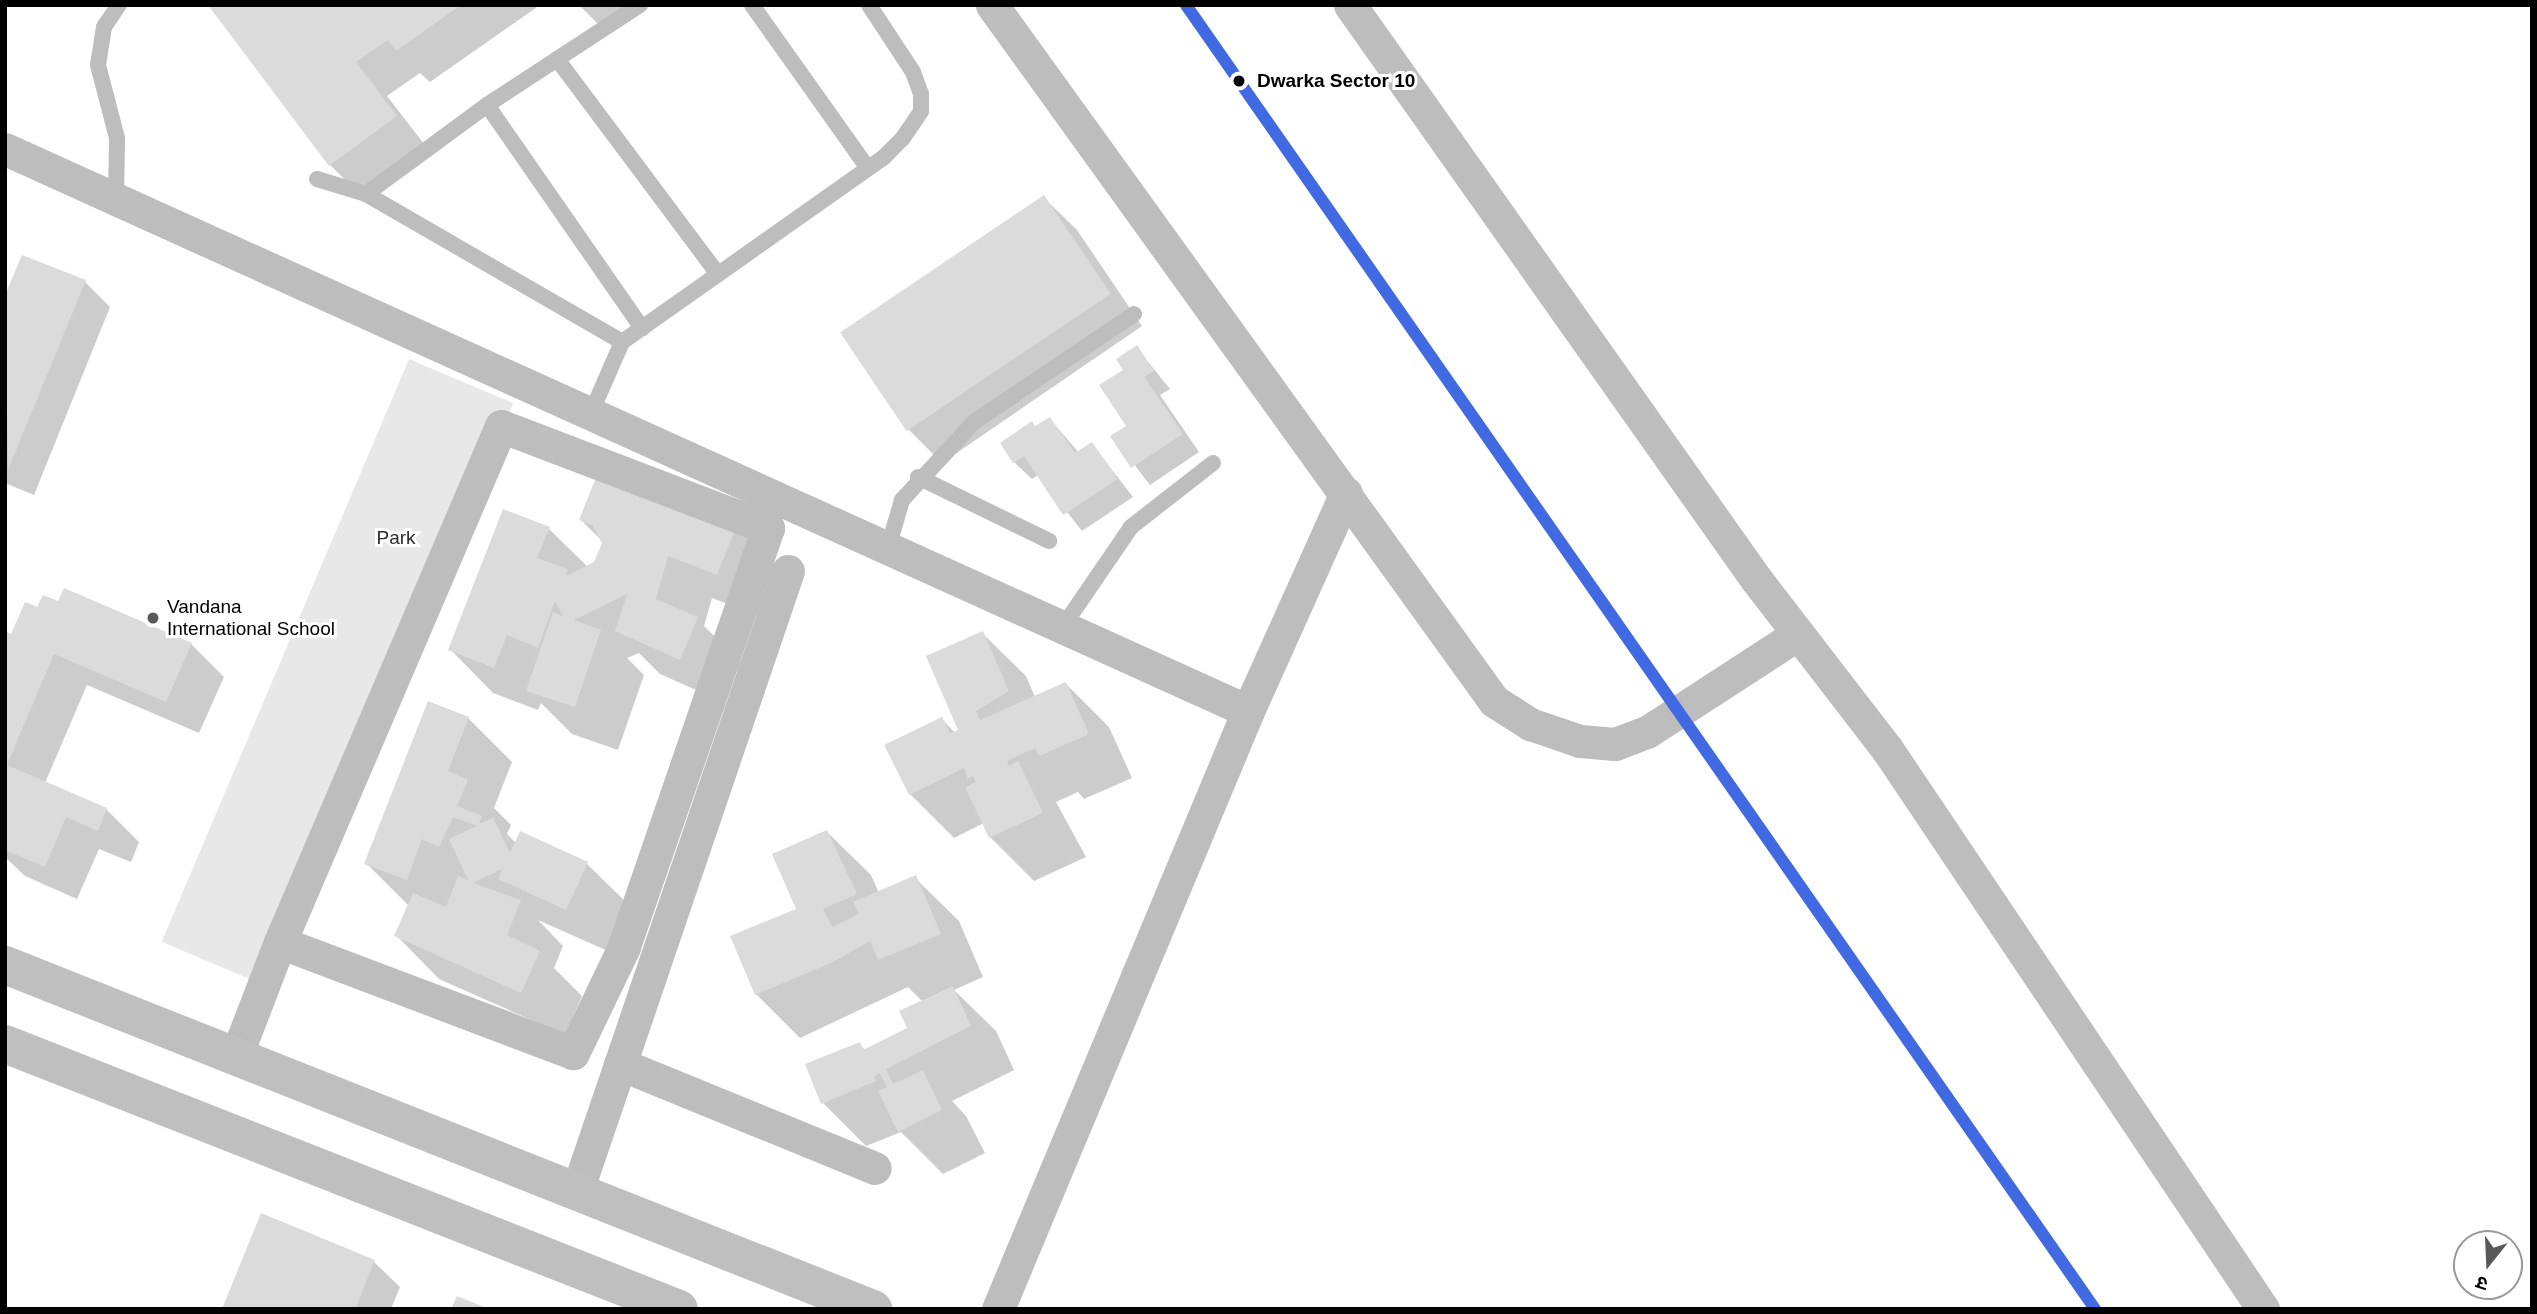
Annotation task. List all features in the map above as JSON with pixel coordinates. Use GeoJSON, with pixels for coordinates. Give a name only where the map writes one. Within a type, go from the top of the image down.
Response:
{"type":"FeatureCollection","features":[{"type":"Feature","properties":{"kind":"street"},"geometry":{"type":"LineString","coordinates":[[992,5],[1346,493],[1493,701],[1530,724],[1580,741],[1615,744],[1647,732],[1798,634]]}},
{"type":"Feature","properties":{"kind":"street"},"geometry":{"type":"LineString","coordinates":[[1350,5],[1798,634],[1887,749],[2263,1309]]}},
{"type":"Feature","properties":{"kind":"street"},"geometry":{"type":"LineString","coordinates":[[5,149],[1064,625],[1248,711]]}},
{"type":"Feature","properties":{"kind":"street"},"geometry":{"type":"LineString","coordinates":[[236,1056],[280,942],[501,426],[768,527],[624,947],[573,1053],[280,942]]}},
{"type":"Feature","properties":{"kind":"street"},"geometry":{"type":"LineString","coordinates":[[998,1309],[1248,711],[1346,493]]}},
{"type":"Feature","properties":{"kind":"street"},"geometry":{"type":"LineString","coordinates":[[577,1191],[788,571]]}},
{"type":"Feature","properties":{"kind":"street"},"geometry":{"type":"LineString","coordinates":[[5,965],[873,1309]]}},
{"type":"Feature","properties":{"kind":"street"},"geometry":{"type":"LineString","coordinates":[[6,1046],[679,1309]]}},
{"type":"Feature","properties":{"kind":"street"},"geometry":{"type":"LineString","coordinates":[[620,1064],[875,1168]]}},
{"type":"Feature","properties":{"kind":"lane"},"geometry":{"type":"LineString","coordinates":[[116,198],[117,138],[98,65],[104,27],[119,5]]}},
{"type":"Feature","properties":{"kind":"lane"},"geometry":{"type":"LineString","coordinates":[[366,194],[487,105],[640,5]]}},
{"type":"Feature","properties":{"kind":"lane"},"geometry":{"type":"LineString","coordinates":[[752,5],[868,168]]}},
{"type":"Feature","properties":{"kind":"lane"},"geometry":{"type":"LineString","coordinates":[[591,413],[622,342],[868,168],[903,138],[921,111],[913,72],[869,5]]}},
{"type":"Feature","properties":{"kind":"lane"},"geometry":{"type":"LineString","coordinates":[[557,59],[718,274]]}},
{"type":"Feature","properties":{"kind":"lane"},"geometry":{"type":"LineString","coordinates":[[487,105],[642,328]]}},
{"type":"Feature","properties":{"kind":"lane"},"geometry":{"type":"LineString","coordinates":[[317,179],[366,194],[622,342]]}},
{"type":"Feature","properties":{"kind":"lane"},"geometry":{"type":"LineString","coordinates":[[888,548],[902,500],[918,477],[974,422],[1134,314]]}},
{"type":"Feature","properties":{"kind":"lane"},"geometry":{"type":"LineString","coordinates":[[1064,625],[1131,527],[1213,463]]}},
{"type":"Feature","properties":{"kind":"lane"},"geometry":{"type":"LineString","coordinates":[[918,477],[1049,541]]}},
{"type":"Feature","properties":{"kind":"green space","name":"Park"},"geometry":{"type":"Polygon","coordinates":[[[409,359],[513,403],[266,986],[162,942],[409,359]]]}},
{"type":"Feature","properties":{"kind":"building"},"geometry":{"type":"Polygon","coordinates":[[[208,5],[461,5],[396,51],[388,40],[356,62],[397,116],[329,166],[208,5]]]}},
{"type":"Feature","properties":{"kind":"building"},"geometry":{"type":"Polygon","coordinates":[[[1044,195],[1111,294],[907,431],[840,333],[1044,195]]]}},
{"type":"Feature","properties":{"kind":"building"},"geometry":{"type":"Polygon","coordinates":[[[22,255],[86,280],[8,470],[5,295],[22,255]]]}},
{"type":"Feature","properties":{"kind":"building"},"geometry":{"type":"Polygon","coordinates":[[[1137,345],[1154,371],[1144,377],[1183,434],[1131,468],[1110,436],[1126,426],[1099,385],[1123,370],[1116,359],[1137,345]]]}},
{"type":"Feature","properties":{"kind":"building"},"geometry":{"type":"Polygon","coordinates":[[[1050,417],[1075,453],[1092,442],[1118,479],[1063,515],[1024,456],[1013,463],[1000,443],[1032,421],[1035,426],[1050,417]]]}},
{"type":"Feature","properties":{"kind":"building"},"geometry":{"type":"Polygon","coordinates":[[[599,470],[737,525],[717,575],[668,556],[656,599],[698,617],[680,660],[615,631],[627,594],[574,620],[601,630],[575,707],[526,691],[553,612],[563,616],[555,601],[538,648],[507,635],[494,668],[448,650],[503,509],[550,527],[537,558],[568,569],[566,576],[594,562],[602,543],[592,525],[579,520],[599,470]]]}},
{"type":"Feature","properties":{"kind":"building"},"geometry":{"type":"Polygon","coordinates":[[[64,588],[192,643],[166,702],[54,654],[7,765],[107,808],[98,831],[66,817],[45,867],[5,850],[5,631],[11,634],[25,602],[37,607],[43,595],[58,601],[64,588]]]}},
{"type":"Feature","properties":{"kind":"building"},"geometry":{"type":"Polygon","coordinates":[[[983,631],[1009,691],[976,711],[980,720],[1066,682],[1089,734],[1039,756],[1035,748],[1007,761],[1009,766],[1018,761],[1043,813],[989,838],[965,787],[976,782],[973,776],[968,779],[964,768],[909,795],[884,745],[942,717],[950,733],[958,730],[926,656],[983,631]]]}},
{"type":"Feature","properties":{"kind":"building"},"geometry":{"type":"Polygon","coordinates":[[[428,701],[469,717],[448,771],[468,780],[457,806],[482,816],[479,824],[493,818],[510,853],[520,831],[588,862],[566,910],[498,879],[502,869],[473,883],[521,900],[507,935],[540,951],[521,993],[394,936],[413,893],[446,907],[458,876],[468,880],[449,839],[477,826],[453,817],[439,847],[422,839],[407,880],[364,864],[428,701]]]}},
{"type":"Feature","properties":{"kind":"building"},"geometry":{"type":"Polygon","coordinates":[[[827,830],[857,894],[823,909],[832,927],[859,914],[853,902],[916,875],[941,934],[878,960],[870,941],[831,963],[755,995],[730,936],[796,909],[772,854],[827,830]]]}},
{"type":"Feature","properties":{"kind":"building"},"geometry":{"type":"Polygon","coordinates":[[[953,986],[971,1026],[886,1069],[893,1084],[923,1070],[942,1110],[898,1132],[878,1091],[887,1087],[880,1073],[874,1076],[876,1081],[821,1104],[805,1064],[860,1042],[863,1050],[907,1028],[899,1011],[953,986]]]}},
{"type":"Feature","properties":{"kind":"building"},"geometry":{"type":"Polygon","coordinates":[[[261,1213],[375,1260],[355,1309],[222,1309],[261,1213]]]}},
{"type":"Feature","properties":{"kind":"building"},"geometry":{"type":"Polygon","coordinates":[[[457,1296],[489,1309],[451,1309],[457,1296]]]}},
{"type":"Feature","properties":{"kind":"transit line"},"geometry":{"type":"LineString","coordinates":[[1186,5],[2095,1309]]}},
{"type":"Feature","properties":{"kind":"place","name":"Dwarka Sector 10"},"geometry":{"type":"Point","coordinates":[1239,81]}},
{"type":"Feature","properties":{"kind":"place","name":"Vandana International School"},"geometry":{"type":"Point","coordinates":[153,618]}}]}
